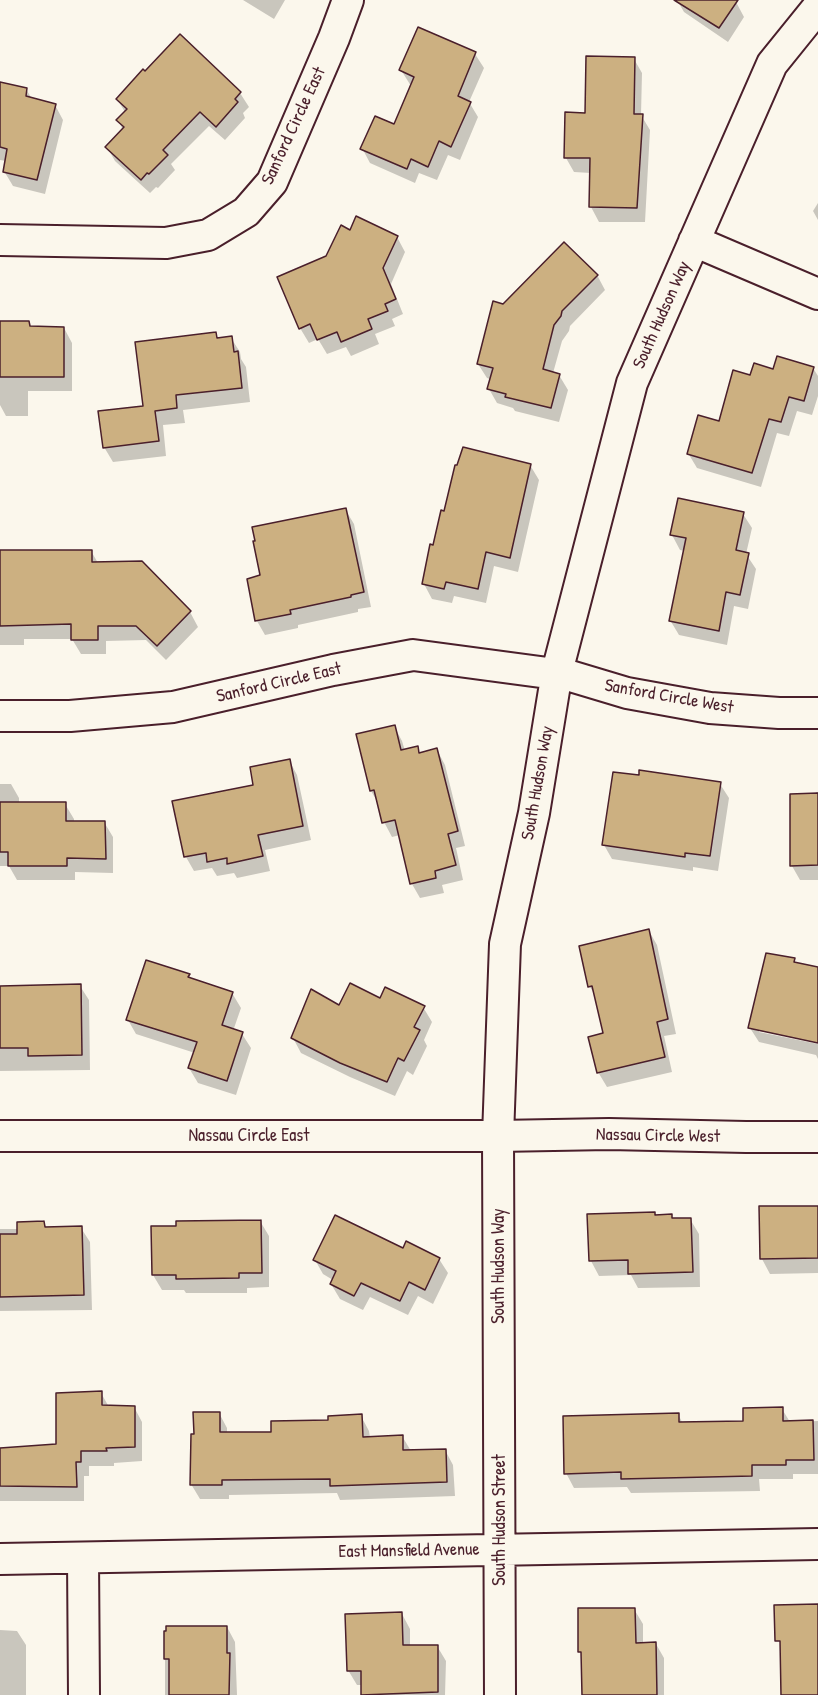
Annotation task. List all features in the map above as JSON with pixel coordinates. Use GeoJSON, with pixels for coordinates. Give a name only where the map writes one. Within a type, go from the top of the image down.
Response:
{"type":"FeatureCollection","features":[{"type":"Feature","properties":{"kind":"street","name":"Sanford Circle East"},"geometry":{"type":"LineString","coordinates":[[0,240],[166,243],[208,235],[246,212],[272,182],[348,0]]}},
{"type":"Feature","properties":{"kind":"street","name":"South Hudson Way"},"geometry":{"type":"LineString","coordinates":[[500,1345],[498,1136],[505,944],[534,813],[557,672],[632,383],[772,64],[818,7]]}},
{"type":"Feature","properties":{"kind":"street","name":"South Hudson Way"},"geometry":{"type":"LineString","coordinates":[[694,242],[818,294]]}},
{"type":"Feature","properties":{"kind":"street","name":"Sanford Circle East"},"geometry":{"type":"LineString","coordinates":[[0,716],[70,716],[173,707],[333,670],[413,655],[548,673],[557,672]]}},
{"type":"Feature","properties":{"kind":"street","name":"Sanford Circle West"},"geometry":{"type":"LineString","coordinates":[[557,672],[627,693],[710,708],[779,713],[818,712]]}},
{"type":"Feature","properties":{"kind":"street","name":"Nassau Circle West"},"geometry":{"type":"LineString","coordinates":[[498,1136],[609,1134],[818,1137]]}},
{"type":"Feature","properties":{"kind":"street","name":"Nassau Circle East"},"geometry":{"type":"LineString","coordinates":[[0,1136],[498,1136]]}},
{"type":"Feature","properties":{"kind":"street","name":"South Hudson Street"},"geometry":{"type":"LineString","coordinates":[[500,1345],[500,1695]]}},
{"type":"Feature","properties":{"kind":"street","name":"East Mansfield Avenue"},"geometry":{"type":"LineString","coordinates":[[0,1559],[818,1544]]}},
{"type":"Feature","properties":{"kind":"street"},"geometry":{"type":"LineString","coordinates":[[83,1558],[84,1695]]}},
{"type":"Feature","properties":{"kind":"building"},"geometry":{"type":"Polygon","coordinates":[[[674,0],[738,0],[719,28],[674,0]]]}},
{"type":"Feature","properties":{"kind":"building"},"geometry":{"type":"Polygon","coordinates":[[[418,27],[476,52],[458,96],[471,102],[451,147],[439,141],[428,167],[411,159],[407,169],[360,149],[375,116],[394,124],[414,77],[399,70],[418,27]]]}},
{"type":"Feature","properties":{"kind":"building"},"geometry":{"type":"Polygon","coordinates":[[[180,34],[241,92],[235,99],[238,102],[216,127],[200,112],[163,150],[168,155],[141,180],[105,147],[124,127],[116,120],[127,109],[116,99],[143,69],[145,71],[180,34]]]}},
{"type":"Feature","properties":{"kind":"building"},"geometry":{"type":"Polygon","coordinates":[[[586,56],[635,57],[634,114],[643,114],[637,208],[589,207],[590,158],[564,158],[565,112],[585,113],[586,56]]]}},
{"type":"Feature","properties":{"kind":"building"},"geometry":{"type":"Polygon","coordinates":[[[0,82],[27,88],[26,96],[56,104],[37,180],[3,172],[7,149],[0,147],[0,82]]]}},
{"type":"Feature","properties":{"kind":"building"},"geometry":{"type":"Polygon","coordinates":[[[356,216],[398,236],[383,268],[396,299],[385,304],[388,311],[368,319],[372,329],[341,342],[337,332],[317,340],[310,324],[299,329],[277,277],[326,256],[341,225],[350,230],[356,216]]]}},
{"type":"Feature","properties":{"kind":"building"},"geometry":{"type":"Polygon","coordinates":[[[564,242],[598,275],[562,311],[554,325],[543,369],[560,374],[551,408],[505,397],[506,394],[487,389],[493,368],[477,364],[493,301],[503,304],[564,242]]]}},
{"type":"Feature","properties":{"kind":"building"},"geometry":{"type":"Polygon","coordinates":[[[0,321],[29,321],[30,326],[64,327],[64,377],[0,377],[0,321]]]}},
{"type":"Feature","properties":{"kind":"building"},"geometry":{"type":"Polygon","coordinates":[[[216,332],[217,338],[232,336],[234,352],[238,351],[242,388],[176,395],[177,408],[155,411],[159,441],[103,448],[98,411],[143,406],[135,342],[216,332]]]}},
{"type":"Feature","properties":{"kind":"building"},"geometry":{"type":"Polygon","coordinates":[[[777,356],[814,367],[804,401],[789,397],[781,422],[769,419],[752,473],[687,454],[698,415],[719,421],[733,370],[750,375],[754,363],[773,369],[777,356]]]}},
{"type":"Feature","properties":{"kind":"building"},"geometry":{"type":"Polygon","coordinates":[[[463,447],[531,464],[510,558],[486,552],[478,589],[446,582],[444,589],[422,584],[430,544],[433,545],[441,510],[444,511],[455,465],[457,465],[463,447]]]}},
{"type":"Feature","properties":{"kind":"building"},"geometry":{"type":"Polygon","coordinates":[[[678,498],[744,512],[736,550],[749,553],[740,595],[726,592],[719,631],[669,621],[686,538],[670,535],[678,498]]]}},
{"type":"Feature","properties":{"kind":"building"},"geometry":{"type":"Polygon","coordinates":[[[346,508],[364,592],[290,610],[291,614],[255,621],[247,579],[260,575],[252,527],[346,508]]]}},
{"type":"Feature","properties":{"kind":"building"},"geometry":{"type":"Polygon","coordinates":[[[0,550],[92,550],[92,562],[142,561],[191,611],[157,646],[136,626],[98,626],[98,640],[71,640],[71,624],[0,626],[0,550]]]}},
{"type":"Feature","properties":{"kind":"building"},"geometry":{"type":"Polygon","coordinates":[[[395,725],[401,750],[418,746],[419,753],[437,748],[458,831],[448,834],[456,865],[435,871],[436,878],[410,884],[395,820],[382,823],[374,790],[370,791],[356,734],[395,725]]]}},
{"type":"Feature","properties":{"kind":"building"},"geometry":{"type":"Polygon","coordinates":[[[290,759],[303,826],[258,835],[263,856],[227,864],[227,858],[207,862],[206,853],[184,857],[172,801],[253,785],[250,767],[290,759]]]}},
{"type":"Feature","properties":{"kind":"building"},"geometry":{"type":"Polygon","coordinates":[[[639,770],[721,782],[710,856],[685,853],[685,857],[602,845],[613,772],[639,775],[639,770]]]}},
{"type":"Feature","properties":{"kind":"building"},"geometry":{"type":"Polygon","coordinates":[[[818,793],[818,865],[790,866],[790,794],[818,793]]]}},
{"type":"Feature","properties":{"kind":"building"},"geometry":{"type":"Polygon","coordinates":[[[0,802],[66,802],[66,821],[105,821],[106,859],[67,858],[67,866],[8,866],[8,852],[0,852],[0,802]]]}},
{"type":"Feature","properties":{"kind":"building"},"geometry":{"type":"Polygon","coordinates":[[[649,929],[668,1019],[657,1022],[665,1057],[597,1073],[588,1037],[603,1033],[592,986],[588,987],[579,946],[649,929]]]}},
{"type":"Feature","properties":{"kind":"building"},"geometry":{"type":"Polygon","coordinates":[[[766,953],[795,958],[794,962],[818,967],[818,1043],[748,1028],[766,953]]]}},
{"type":"Feature","properties":{"kind":"building"},"geometry":{"type":"Polygon","coordinates":[[[146,960],[190,974],[188,977],[233,992],[222,1025],[243,1032],[227,1081],[188,1068],[197,1042],[126,1020],[146,960]]]}},
{"type":"Feature","properties":{"kind":"building"},"geometry":{"type":"Polygon","coordinates":[[[350,983],[380,998],[385,987],[425,1006],[414,1027],[420,1030],[404,1061],[398,1058],[387,1082],[340,1063],[291,1038],[311,989],[339,1005],[350,983]]]}},
{"type":"Feature","properties":{"kind":"building"},"geometry":{"type":"Polygon","coordinates":[[[81,984],[82,1055],[28,1056],[28,1048],[0,1048],[0,986],[81,984]]]}},
{"type":"Feature","properties":{"kind":"building"},"geometry":{"type":"Polygon","coordinates":[[[759,1206],[818,1206],[818,1258],[760,1259],[759,1206]]]}},
{"type":"Feature","properties":{"kind":"building"},"geometry":{"type":"Polygon","coordinates":[[[655,1212],[655,1215],[672,1214],[672,1218],[691,1218],[693,1272],[628,1274],[628,1260],[589,1261],[587,1214],[655,1212]]]}},
{"type":"Feature","properties":{"kind":"building"},"geometry":{"type":"Polygon","coordinates":[[[335,1215],[403,1248],[406,1241],[440,1258],[425,1290],[409,1282],[400,1301],[361,1283],[354,1296],[330,1284],[336,1271],[313,1260],[335,1215]]]}},
{"type":"Feature","properties":{"kind":"building"},"geometry":{"type":"Polygon","coordinates":[[[261,1220],[262,1273],[239,1273],[239,1278],[176,1279],[176,1275],[152,1275],[151,1226],[176,1226],[176,1221],[261,1220]]]}},
{"type":"Feature","properties":{"kind":"building"},"geometry":{"type":"Polygon","coordinates":[[[44,1221],[45,1227],[82,1226],[84,1295],[0,1297],[0,1234],[17,1234],[17,1222],[44,1221]]]}},
{"type":"Feature","properties":{"kind":"building"},"geometry":{"type":"Polygon","coordinates":[[[102,1391],[102,1405],[135,1406],[135,1447],[106,1448],[107,1451],[81,1451],[81,1462],[76,1462],[77,1487],[0,1486],[0,1448],[56,1444],[56,1393],[102,1391]]]}},
{"type":"Feature","properties":{"kind":"building"},"geometry":{"type":"Polygon","coordinates":[[[783,1407],[783,1421],[813,1420],[814,1460],[786,1460],[786,1465],[752,1465],[752,1476],[621,1479],[621,1472],[564,1474],[563,1416],[679,1413],[679,1422],[743,1421],[743,1408],[783,1407]]]}},
{"type":"Feature","properties":{"kind":"building"},"geometry":{"type":"Polygon","coordinates":[[[193,1412],[220,1412],[220,1432],[271,1432],[271,1421],[328,1420],[328,1416],[362,1414],[363,1437],[403,1435],[403,1450],[446,1449],[447,1482],[330,1486],[330,1479],[222,1480],[222,1485],[190,1485],[191,1434],[194,1434],[193,1412]]]}},
{"type":"Feature","properties":{"kind":"building"},"geometry":{"type":"Polygon","coordinates":[[[818,1604],[818,1695],[781,1695],[780,1641],[775,1641],[774,1605],[818,1604]]]}},
{"type":"Feature","properties":{"kind":"building"},"geometry":{"type":"Polygon","coordinates":[[[578,1608],[635,1608],[636,1643],[656,1642],[657,1695],[582,1695],[581,1652],[578,1652],[578,1608]]]}},
{"type":"Feature","properties":{"kind":"building"},"geometry":{"type":"Polygon","coordinates":[[[402,1612],[403,1645],[438,1645],[438,1692],[361,1695],[361,1671],[347,1671],[345,1614],[402,1612]]]}},
{"type":"Feature","properties":{"kind":"building"},"geometry":{"type":"Polygon","coordinates":[[[166,1626],[227,1626],[227,1653],[230,1653],[229,1695],[169,1695],[169,1659],[164,1659],[166,1626]]]}}]}
